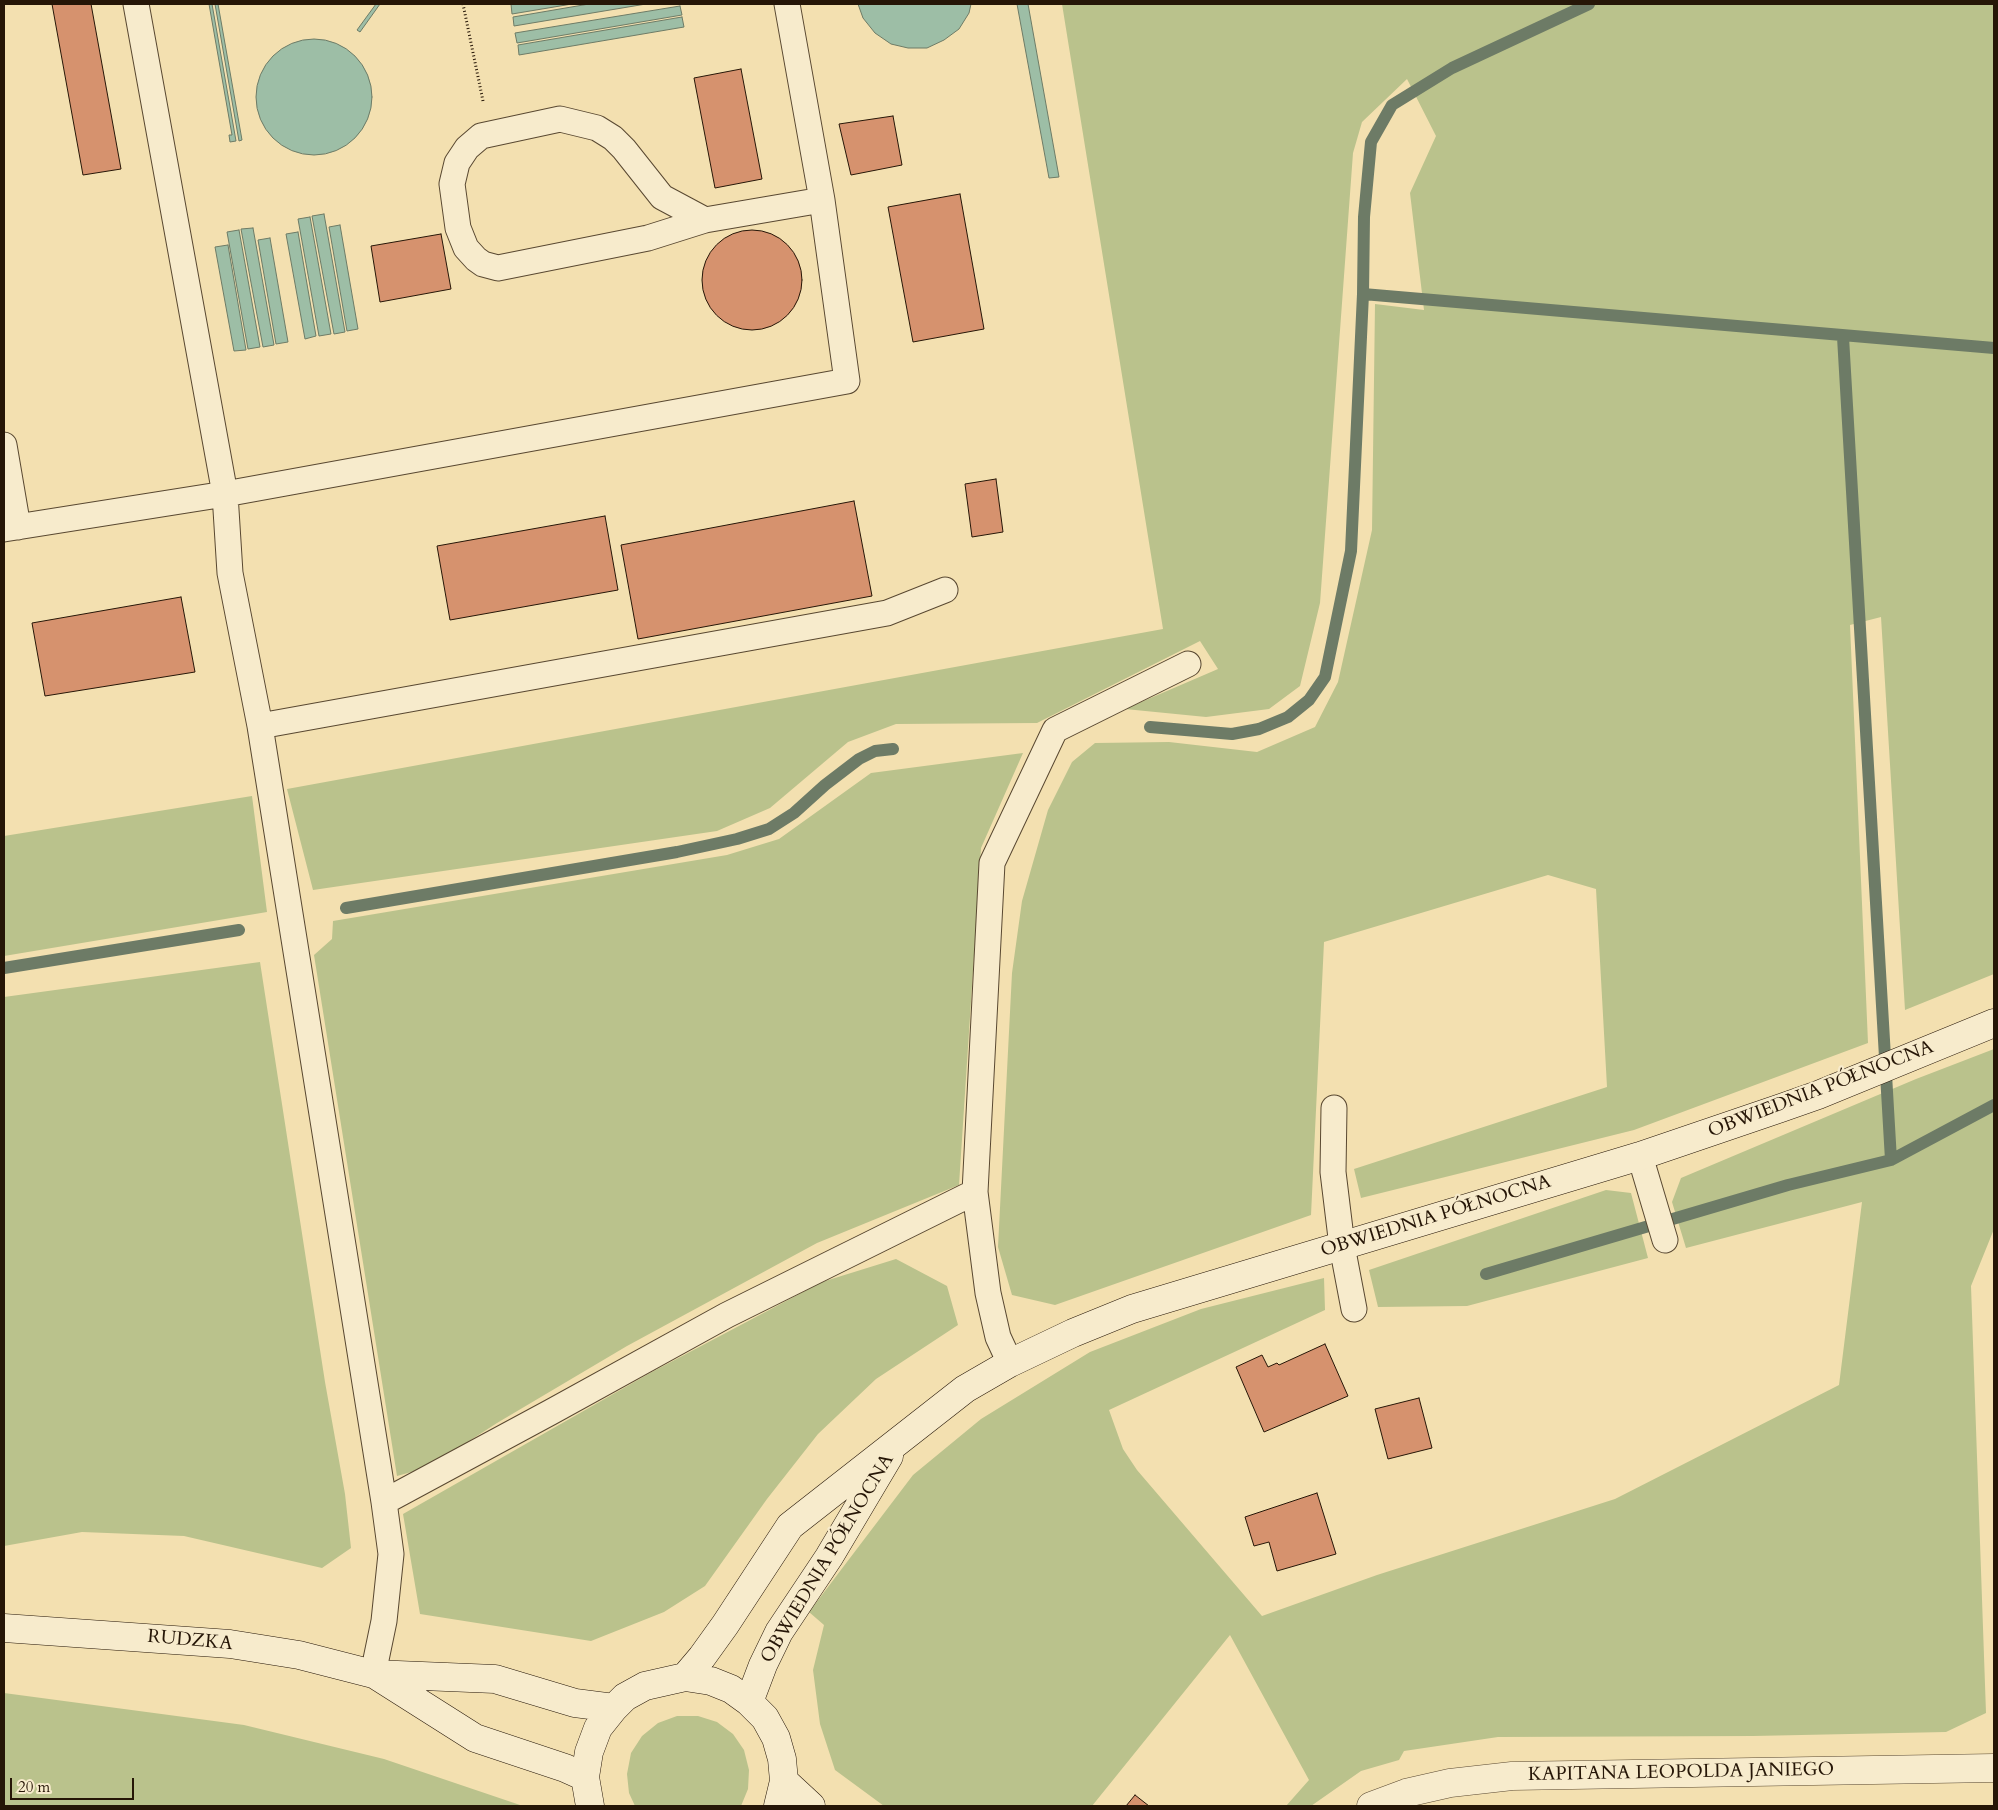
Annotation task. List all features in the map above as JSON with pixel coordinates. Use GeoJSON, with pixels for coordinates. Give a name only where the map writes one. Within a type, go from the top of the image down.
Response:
{"type":"FeatureCollection","features":[{"type":"Feature","properties":{"kind":"main road","name":"OBWIEDNIA PÓŁNOCNA"},"geometry":{"type":"LineString","coordinates":[[685,1677],[726,1625],[790,1526],[965,1389],[1010,1363],[1073,1333],[1132,1309],[1640,1156],[1818,1096],[1994,1022]]}},
{"type":"Feature","properties":{"kind":"main road","name":"OBWIEDNIA PÓŁNOCNA"},"geometry":{"type":"LineString","coordinates":[[750,1702],[763,1664],[779,1632],[829,1557],[896,1444]]}},
{"type":"Feature","properties":{"kind":"main road","name":"RUDZKA"},"geometry":{"type":"LineString","coordinates":[[4,1628],[230,1644],[299,1656],[373,1674],[495,1679],[575,1703],[614,1708]]}},
{"type":"Feature","properties":{"kind":"main road","name":"RUDZKA"},"geometry":{"type":"LineString","coordinates":[[373,1674],[475,1738],[565,1768],[585,1777]]}},
{"type":"Feature","properties":{"kind":"main road"},"geometry":{"type":"LineString","coordinates":[[590,1806],[585,1777],[588,1752],[598,1728],[614,1708],[626,1697],[645,1686],[685,1677],[710,1681],[731,1690],[750,1702],[765,1718],[776,1738],[782,1759],[781,1794],[811,1806]]}},
{"type":"Feature","properties":{"kind":"main road","name":"KAPITANA LEOPOLDA JANIEGO"},"geometry":{"type":"LineString","coordinates":[[1371,1806],[1406,1793],[1450,1783],[1512,1776],[1994,1768]]}},
{"type":"Feature","properties":{"kind":"lane"},"geometry":{"type":"LineString","coordinates":[[136,4],[225,494],[230,573],[260,726],[384,1502],[391,1554],[384,1621],[373,1674]]}},
{"type":"Feature","properties":{"kind":"lane"},"geometry":{"type":"LineString","coordinates":[[4,445],[11,528],[225,494],[847,381],[822,200],[787,4]]}},
{"type":"Feature","properties":{"kind":"lane"},"geometry":{"type":"LineString","coordinates":[[705,220],[662,197],[613,138],[597,128],[560,119],[490,133],[474,140],[466,148],[457,163],[452,184],[458,228],[462,239],[472,255],[487,266],[503,267],[648,238],[705,220],[822,200]]}},
{"type":"Feature","properties":{"kind":"lane"},"geometry":{"type":"LineString","coordinates":[[260,726],[887,613],[945,590]]}},
{"type":"Feature","properties":{"kind":"lane"},"geometry":{"type":"LineString","coordinates":[[1010,1363],[998,1337],[988,1293],[976,1192],[992,863],[1055,730],[1188,664]]}},
{"type":"Feature","properties":{"kind":"lane"},"geometry":{"type":"LineString","coordinates":[[1334,1108],[1333,1172],[1342,1246],[1354,1308]]}},
{"type":"Feature","properties":{"kind":"lane"},"geometry":{"type":"LineString","coordinates":[[1640,1156],[1665,1240]]}},
{"type":"Feature","properties":{"kind":"lane"},"geometry":{"type":"LineString","coordinates":[[384,1502],[727,1315],[976,1192]]}},
{"type":"Feature","properties":{"kind":"path"},"geometry":{"type":"LineString","coordinates":[[463,4],[490,133]]}},
{"type":"Feature","properties":{"kind":"shaded area"},"geometry":{"type":"Polygon","coordinates":[[[209,4],[212,4],[236,141],[230,142],[229,135],[232,135],[209,4]]]}},
{"type":"Feature","properties":{"kind":"shaded area"},"geometry":{"type":"Polygon","coordinates":[[[215,4],[218,4],[242,140],[239,141],[215,4]]]}},
{"type":"Feature","properties":{"kind":"shaded area"},"geometry":{"type":"Polygon","coordinates":[[[376,4],[380,4],[360,32],[357,30],[376,4]]]}},
{"type":"Feature","properties":{"kind":"shaded area"},"geometry":{"type":"Polygon","coordinates":[[[511,4],[572,4],[512,14],[511,4]]]}},
{"type":"Feature","properties":{"kind":"shaded area"},"geometry":{"type":"Polygon","coordinates":[[[589,4],[646,4],[514,26],[513,17],[589,4]]]}},
{"type":"Feature","properties":{"kind":"shaded area"},"geometry":{"type":"Polygon","coordinates":[[[858,4],[971,4],[969,13],[959,29],[944,40],[927,48],[908,48],[891,44],[875,33],[863,18],[858,4]]]}},
{"type":"Feature","properties":{"kind":"shaded area"},"geometry":{"type":"Polygon","coordinates":[[[1017,4],[1028,4],[1059,177],[1049,178],[1017,4]]]}},
{"type":"Feature","properties":{"kind":"shaded area"},"geometry":{"type":"Polygon","coordinates":[[[1062,4],[1994,4],[1994,974],[1905,1010],[1881,617],[1850,625],[1868,1043],[1634,1130],[1361,1198],[1354,1169],[1607,1087],[1596,889],[1548,875],[1324,942],[1311,1215],[1055,1305],[1012,1295],[998,1247],[1012,973],[1022,901],[1048,810],[1072,762],[1095,743],[1169,742],[1257,752],[1315,727],[1338,682],[1372,530],[1375,304],[1424,310],[1410,193],[1436,136],[1407,79],[1362,122],[1353,153],[1320,603],[1300,686],[1269,709],[1206,717],[1125,709],[1218,669],[1200,641],[1037,723],[896,724],[848,742],[770,808],[717,831],[313,890],[287,789],[1163,629],[1062,4]]]}},
{"type":"Feature","properties":{"kind":"shaded area"},"geometry":{"type":"Polygon","coordinates":[[[680,6],[682,15],[517,43],[515,33],[680,6]]]}},
{"type":"Feature","properties":{"kind":"shaded area"},"geometry":{"type":"Polygon","coordinates":[[[682,17],[684,27],[519,55],[518,45],[682,17]]]}},
{"type":"Feature","properties":{"kind":"shaded area"},"geometry":{"type":"Polygon","coordinates":[[[314,39],[336,43],[355,56],[368,75],[372,97],[368,119],[355,138],[336,151],[314,155],[292,151],[273,138],[260,119],[256,97],[260,75],[273,56],[292,43],[314,39]]]}},
{"type":"Feature","properties":{"kind":"shaded area"},"geometry":{"type":"Polygon","coordinates":[[[324,214],[345,332],[334,334],[312,216],[324,214]]]}},
{"type":"Feature","properties":{"kind":"shaded area"},"geometry":{"type":"Polygon","coordinates":[[[310,217],[331,334],[319,336],[298,219],[310,217]]]}},
{"type":"Feature","properties":{"kind":"shaded area"},"geometry":{"type":"Polygon","coordinates":[[[340,225],[358,329],[347,331],[329,227],[340,225]]]}},
{"type":"Feature","properties":{"kind":"shaded area"},"geometry":{"type":"Polygon","coordinates":[[[253,228],[274,345],[263,347],[241,229],[253,228]]]}},
{"type":"Feature","properties":{"kind":"shaded area"},"geometry":{"type":"Polygon","coordinates":[[[239,230],[260,347],[248,349],[227,232],[239,230]]]}},
{"type":"Feature","properties":{"kind":"shaded area"},"geometry":{"type":"Polygon","coordinates":[[[298,232],[316,336],[305,339],[286,234],[298,232]]]}},
{"type":"Feature","properties":{"kind":"shaded area"},"geometry":{"type":"Polygon","coordinates":[[[270,238],[288,342],[276,344],[258,240],[270,238]]]}},
{"type":"Feature","properties":{"kind":"shaded area"},"geometry":{"type":"Polygon","coordinates":[[[228,245],[246,350],[234,351],[215,247],[228,245]]]}},
{"type":"Feature","properties":{"kind":"shaded area"},"geometry":{"type":"Polygon","coordinates":[[[1023,753],[981,848],[959,1185],[817,1243],[627,1346],[497,1423],[429,1467],[397,1476],[314,955],[332,939],[333,921],[727,855],[779,839],[871,773],[1023,753]]]}},
{"type":"Feature","properties":{"kind":"shaded area"},"geometry":{"type":"Polygon","coordinates":[[[252,796],[267,912],[4,956],[4,836],[252,796]]]}},
{"type":"Feature","properties":{"kind":"shaded area"},"geometry":{"type":"Polygon","coordinates":[[[260,962],[325,1382],[345,1494],[351,1548],[322,1568],[184,1536],[82,1532],[4,1546],[4,997],[260,962]]]}},
{"type":"Feature","properties":{"kind":"shaded area"},"geometry":{"type":"Polygon","coordinates":[[[1994,1049],[1994,1229],[1971,1286],[1986,1713],[1946,1732],[1753,1736],[1498,1737],[1404,1751],[1399,1760],[1361,1771],[1311,1806],[1286,1806],[1309,1780],[1230,1635],[1092,1806],[884,1806],[835,1770],[820,1724],[813,1670],[824,1625],[809,1612],[913,1475],[981,1419],[1090,1352],[1201,1309],[1324,1278],[1325,1310],[1109,1410],[1123,1449],[1137,1470],[1262,1616],[1377,1575],[1615,1499],[1839,1385],[1862,1202],[1686,1248],[1672,1202],[1681,1178],[1916,1079],[1994,1049]]]}},
{"type":"Feature","properties":{"kind":"shaded area"},"geometry":{"type":"Polygon","coordinates":[[[1606,1190],[1631,1193],[1648,1258],[1467,1306],[1378,1307],[1369,1270],[1606,1190]]]}},
{"type":"Feature","properties":{"kind":"shaded area"},"geometry":{"type":"Polygon","coordinates":[[[896,1259],[947,1286],[958,1325],[876,1379],[818,1434],[767,1499],[705,1586],[664,1612],[591,1641],[420,1614],[403,1514],[650,1373],[822,1282],[896,1259]]]}},
{"type":"Feature","properties":{"kind":"shaded area"},"geometry":{"type":"Polygon","coordinates":[[[4,1693],[244,1725],[384,1759],[523,1806],[4,1806],[4,1693]]]}},
{"type":"Feature","properties":{"kind":"shaded area"},"geometry":{"type":"Polygon","coordinates":[[[677,1716],[698,1716],[717,1722],[733,1734],[744,1750],[749,1770],[748,1789],[741,1806],[635,1806],[629,1793],[627,1774],[631,1753],[642,1736],[658,1723],[677,1716]]]}},
{"type":"Feature","properties":{"kind":"building"},"geometry":{"type":"Polygon","coordinates":[[[52,4],[91,4],[121,169],[83,175],[52,4]]]}},
{"type":"Feature","properties":{"kind":"building"},"geometry":{"type":"Polygon","coordinates":[[[741,69],[762,179],[715,188],[694,78],[741,69]]]}},
{"type":"Feature","properties":{"kind":"building"},"geometry":{"type":"Polygon","coordinates":[[[893,116],[902,165],[851,175],[839,124],[893,116]]]}},
{"type":"Feature","properties":{"kind":"building"},"geometry":{"type":"Polygon","coordinates":[[[960,194],[984,329],[913,342],[888,207],[960,194]]]}},
{"type":"Feature","properties":{"kind":"building"},"geometry":{"type":"Polygon","coordinates":[[[752,230],[771,233],[788,244],[799,261],[802,280],[799,299],[788,316],[771,327],[752,330],[733,327],[716,316],[705,299],[702,280],[705,261],[716,244],[733,233],[752,230]]]}},
{"type":"Feature","properties":{"kind":"building"},"geometry":{"type":"Polygon","coordinates":[[[441,234],[451,289],[380,302],[371,246],[441,234]]]}},
{"type":"Feature","properties":{"kind":"building"},"geometry":{"type":"Polygon","coordinates":[[[996,479],[1003,532],[972,537],[965,484],[996,479]]]}},
{"type":"Feature","properties":{"kind":"building"},"geometry":{"type":"Polygon","coordinates":[[[854,501],[872,596],[638,639],[621,545],[854,501]]]}},
{"type":"Feature","properties":{"kind":"building"},"geometry":{"type":"Polygon","coordinates":[[[605,516],[618,590],[450,620],[437,546],[605,516]]]}},
{"type":"Feature","properties":{"kind":"building"},"geometry":{"type":"Polygon","coordinates":[[[181,597],[195,672],[45,696],[32,623],[181,597]]]}},
{"type":"Feature","properties":{"kind":"building"},"geometry":{"type":"Polygon","coordinates":[[[1325,1344],[1348,1396],[1264,1432],[1236,1367],[1262,1355],[1268,1367],[1277,1363],[1279,1365],[1325,1344]]]}},
{"type":"Feature","properties":{"kind":"building"},"geometry":{"type":"Polygon","coordinates":[[[1419,1398],[1432,1448],[1388,1459],[1375,1409],[1419,1398]]]}},
{"type":"Feature","properties":{"kind":"building"},"geometry":{"type":"Polygon","coordinates":[[[1317,1493],[1336,1554],[1277,1571],[1269,1542],[1254,1546],[1245,1517],[1317,1493]]]}},
{"type":"Feature","properties":{"kind":"building"},"geometry":{"type":"Polygon","coordinates":[[[1135,1795],[1149,1806],[1126,1806],[1135,1795]]]}},
{"type":"Feature","properties":{"kind":"waterway"},"geometry":{"type":"LineString","coordinates":[[1150,727],[1232,734],[1259,729],[1288,717],[1309,700],[1325,677],[1351,551],[1363,294],[1364,217],[1371,142],[1392,105],[1452,68],[1589,4]]}},
{"type":"Feature","properties":{"kind":"waterway"},"geometry":{"type":"LineString","coordinates":[[1363,294],[1994,348]]}},
{"type":"Feature","properties":{"kind":"waterway"},"geometry":{"type":"LineString","coordinates":[[1843,337],[1891,1160]]}},
{"type":"Feature","properties":{"kind":"waterway"},"geometry":{"type":"LineString","coordinates":[[346,908],[677,852],[737,839],[769,829],[794,813],[825,785],[859,759],[875,751],[893,749]]}},
{"type":"Feature","properties":{"kind":"waterway"},"geometry":{"type":"LineString","coordinates":[[4,968],[239,930]]}},
{"type":"Feature","properties":{"kind":"waterway"},"geometry":{"type":"LineString","coordinates":[[1486,1274],[1788,1185],[1891,1160],[1994,1105]]}}]}
